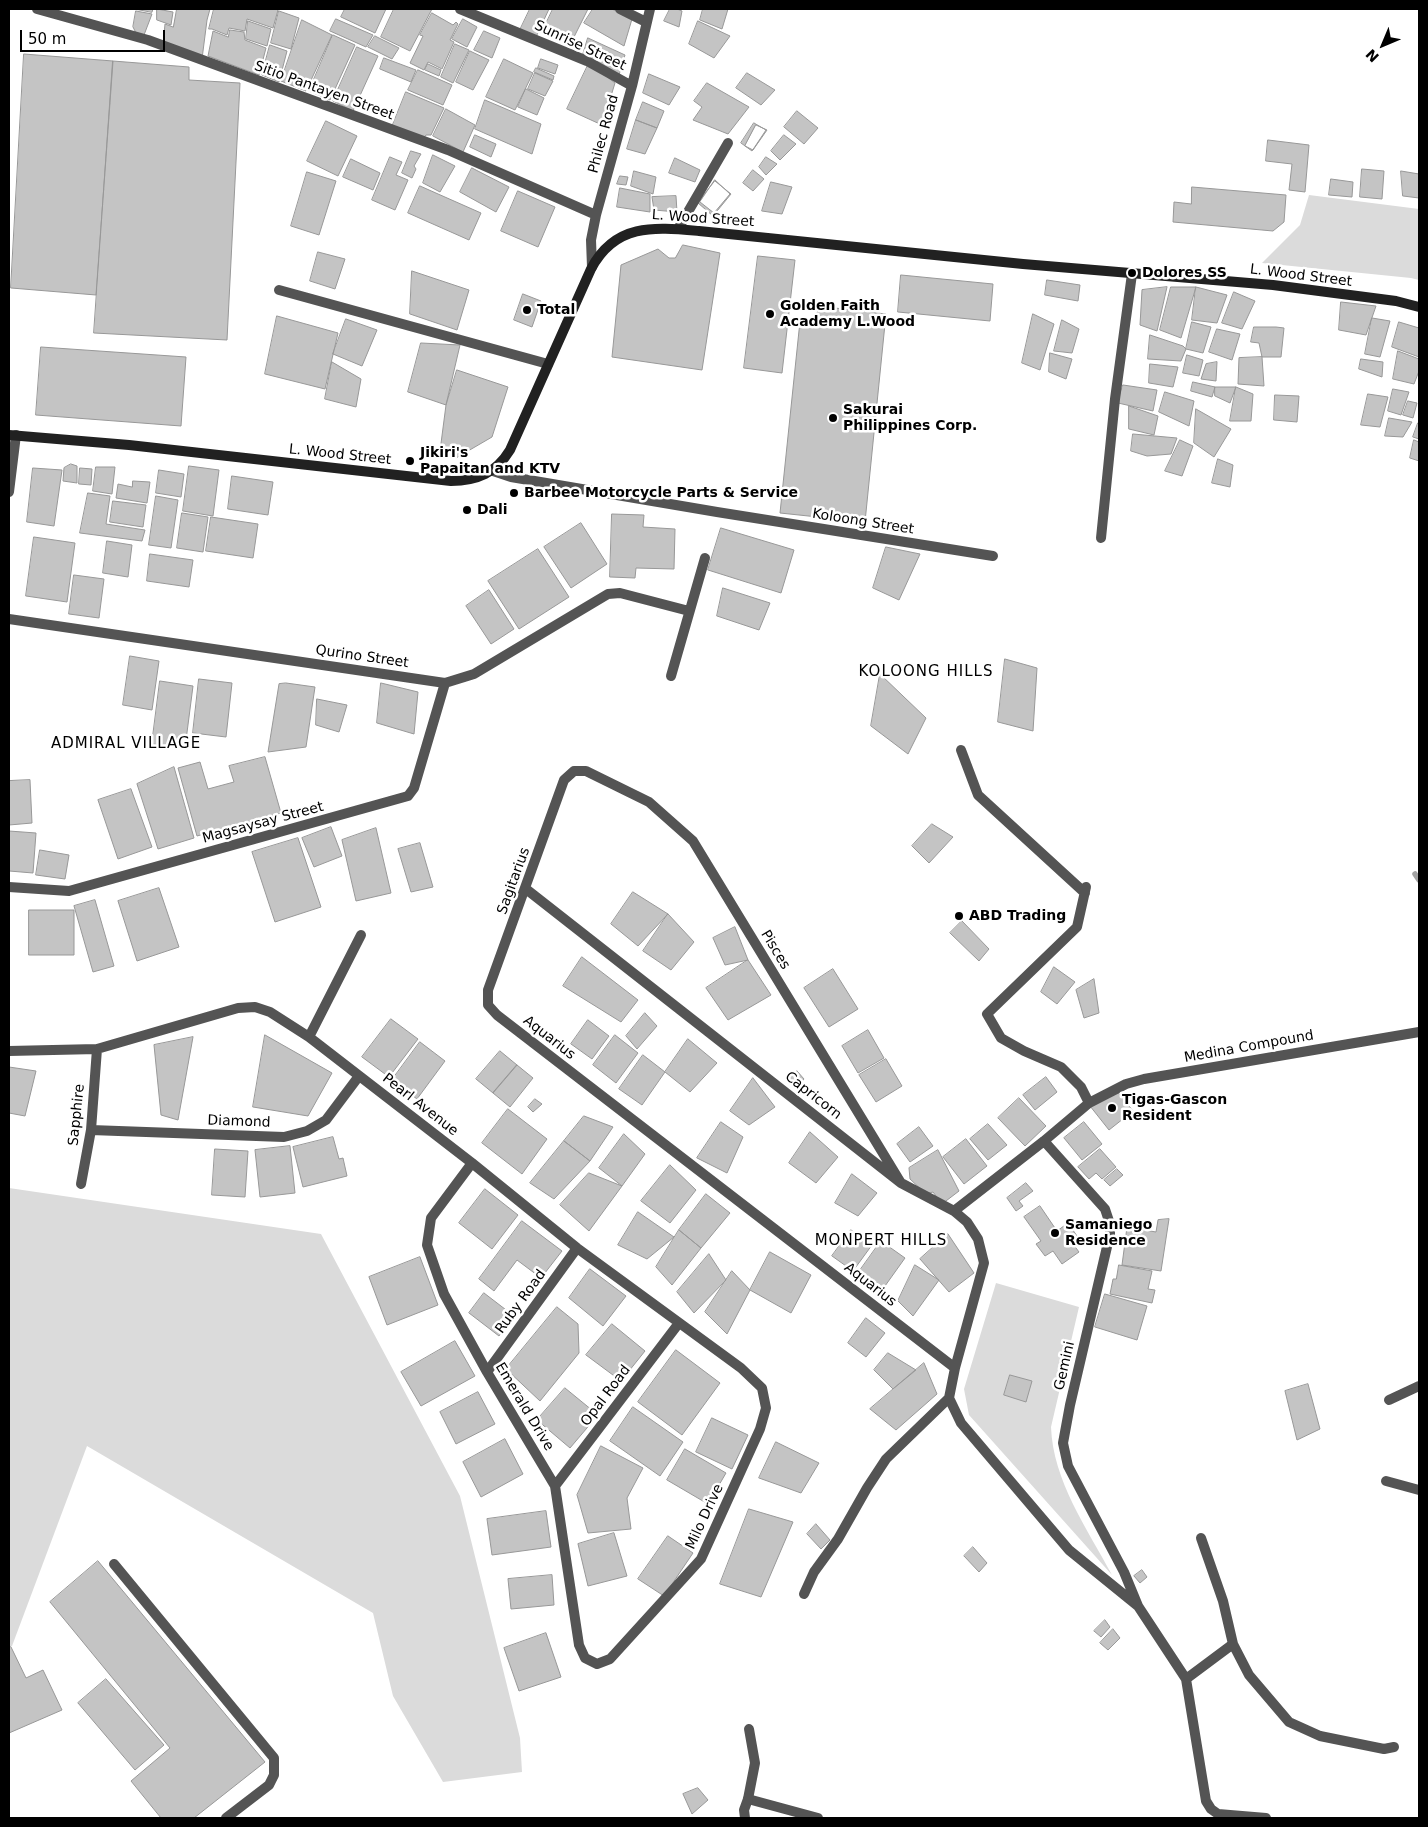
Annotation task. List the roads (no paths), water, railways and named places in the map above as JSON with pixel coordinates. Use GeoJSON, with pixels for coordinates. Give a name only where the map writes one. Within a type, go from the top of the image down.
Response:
{"type":"FeatureCollection","features":[{"type":"Feature","properties":{"kind":"main road","name":"L. Wood Street"},"geometry":{"type":"LineString","coordinates":[[12,435],[129,445],[451,481],[468,481],[493,471],[505,459],[516,439],[592,267],[607,247],[625,234],[642,229],[678,229],[1132,274],[1273,286],[1396,301],[1419,307]]}},
{"type":"Feature","properties":{"kind":"street","name":"Sitio Pantayen Street"},"geometry":{"type":"LineString","coordinates":[[37,9],[148,40],[448,150],[596,215]]}},
{"type":"Feature","properties":{"kind":"street","name":"Sunrise Street"},"geometry":{"type":"LineString","coordinates":[[460,9],[587,61],[632,86]]}},
{"type":"Feature","properties":{"kind":"street"},"geometry":{"type":"LineString","coordinates":[[620,9],[646,22]]}},
{"type":"Feature","properties":{"kind":"street","name":"Philec Road"},"geometry":{"type":"LineString","coordinates":[[592,267],[591,240],[596,215],[632,86],[650,9]]}},
{"type":"Feature","properties":{"kind":"street"},"geometry":{"type":"LineString","coordinates":[[678,229],[728,143]]}},
{"type":"Feature","properties":{"kind":"street"},"geometry":{"type":"LineString","coordinates":[[1101,538],[1115,399],[1132,274]]}},
{"type":"Feature","properties":{"kind":"street"},"geometry":{"type":"LineString","coordinates":[[279,290],[548,364]]}},
{"type":"Feature","properties":{"kind":"street"},"geometry":{"type":"LineString","coordinates":[[9,492],[12,435]]}},
{"type":"Feature","properties":{"kind":"street","name":"Koloong Street"},"geometry":{"type":"LineString","coordinates":[[493,471],[511,477],[707,511],[993,556]]}},
{"type":"Feature","properties":{"kind":"street"},"geometry":{"type":"LineString","coordinates":[[671,676],[705,558]]}},
{"type":"Feature","properties":{"kind":"street","name":"Qurino Street"},"geometry":{"type":"LineString","coordinates":[[9,620],[445,683],[474,674],[608,594],[620,593],[689,611]]}},
{"type":"Feature","properties":{"kind":"street","name":"Magsaysay Street"},"geometry":{"type":"LineString","coordinates":[[9,887],[68,891],[408,796],[414,788],[445,683]]}},
{"type":"Feature","properties":{"kind":"street"},"geometry":{"type":"LineString","coordinates":[[954,1211],[1044,1141],[1089,1103],[1081,1087],[1061,1067],[1024,1051],[1002,1038],[988,1014],[1077,927],[1086,890],[978,795],[961,750]]}},
{"type":"Feature","properties":{"kind":"street","name":"Sagitarius"},"geometry":{"type":"LineString","coordinates":[[497,1015],[488,1005],[488,990],[564,780],[574,771],[586,771]]}},
{"type":"Feature","properties":{"kind":"street","name":"Pisces"},"geometry":{"type":"LineString","coordinates":[[586,771],[649,802],[693,841],[901,1183]]}},
{"type":"Feature","properties":{"kind":"street","name":"Capricorn"},"geometry":{"type":"LineString","coordinates":[[526,889],[901,1183],[954,1211],[967,1222],[978,1239],[984,1263],[955,1368]]}},
{"type":"Feature","properties":{"kind":"street"},"geometry":{"type":"LineString","coordinates":[[308,1037],[361,935]]}},
{"type":"Feature","properties":{"kind":"street","name":"Pearl Avenue"},"geometry":{"type":"LineString","coordinates":[[9,1051],[97,1049],[238,1008],[255,1007],[270,1012],[308,1037],[472,1163],[578,1248],[741,1368],[762,1388]]}},
{"type":"Feature","properties":{"kind":"street","name":"Aquarius"},"geometry":{"type":"LineString","coordinates":[[497,1015],[955,1368]]}},
{"type":"Feature","properties":{"kind":"street","name":"Medina Compound"},"geometry":{"type":"LineString","coordinates":[[1089,1103],[1126,1084],[1144,1079],[1419,1032]]}},
{"type":"Feature","properties":{"kind":"street","name":"Sapphire"},"geometry":{"type":"LineString","coordinates":[[81,1184],[91,1130],[97,1049]]}},
{"type":"Feature","properties":{"kind":"street","name":"Diamond"},"geometry":{"type":"LineString","coordinates":[[91,1130],[284,1137],[307,1131],[326,1120],[359,1076]]}},
{"type":"Feature","properties":{"kind":"street","name":"Gemini"},"geometry":{"type":"LineString","coordinates":[[1044,1141],[1105,1209],[1110,1224],[1110,1234],[1070,1405],[1064,1443],[1068,1466],[1124,1572],[1138,1606]]}},
{"type":"Feature","properties":{"kind":"street","name":"Emerald Drive"},"geometry":{"type":"LineString","coordinates":[[472,1163],[431,1218],[427,1245],[444,1294],[487,1372],[555,1486],[579,1645],[586,1658],[597,1664],[610,1659]]}},
{"type":"Feature","properties":{"kind":"street","name":"Ruby Road"},"geometry":{"type":"LineString","coordinates":[[487,1372],[578,1248]]}},
{"type":"Feature","properties":{"kind":"street","name":"Opal Road"},"geometry":{"type":"LineString","coordinates":[[555,1486],[679,1323]]}},
{"type":"Feature","properties":{"kind":"street"},"geometry":{"type":"LineString","coordinates":[[955,1368],[950,1398],[961,1423],[1069,1550],[1138,1606],[1186,1679],[1206,1800],[1211,1808],[1218,1814],[1266,1818]]}},
{"type":"Feature","properties":{"kind":"street"},"geometry":{"type":"LineString","coordinates":[[1389,1400],[1419,1386]]}},
{"type":"Feature","properties":{"kind":"street","name":"Milo Drive"},"geometry":{"type":"LineString","coordinates":[[610,1659],[701,1559],[760,1429],[766,1408],[762,1388]]}},
{"type":"Feature","properties":{"kind":"street"},"geometry":{"type":"LineString","coordinates":[[804,1594],[814,1572],[838,1539],[886,1459],[950,1398]]}},
{"type":"Feature","properties":{"kind":"street"},"geometry":{"type":"LineString","coordinates":[[1386,1480],[1419,1490]]}},
{"type":"Feature","properties":{"kind":"street"},"geometry":{"type":"LineString","coordinates":[[1201,1538],[1223,1601],[1233,1644],[1249,1675],[1289,1722],[1320,1736],[1384,1749],[1394,1747]]}},
{"type":"Feature","properties":{"kind":"street"},"geometry":{"type":"LineString","coordinates":[[114,1564],[274,1758],[274,1775],[269,1785],[226,1818]]}},
{"type":"Feature","properties":{"kind":"street"},"geometry":{"type":"LineString","coordinates":[[1186,1679],[1233,1644]]}},
{"type":"Feature","properties":{"kind":"street"},"geometry":{"type":"LineString","coordinates":[[745,1818],[744,1810],[755,1763],[749,1729]]}},
{"type":"Feature","properties":{"kind":"street"},"geometry":{"type":"LineString","coordinates":[[748,1798],[818,1818]]}},
{"type":"Feature","properties":{"kind":"waterway"},"geometry":{"type":"LineString","coordinates":[[1415,874],[1419,880]]}},
{"type":"Feature","properties":{"kind":"place","name":"Dolores SS"},"geometry":{"type":"Point","coordinates":[1132,273]}},
{"type":"Feature","properties":{"kind":"place","name":"Total"},"geometry":{"type":"Point","coordinates":[527,310]}},
{"type":"Feature","properties":{"kind":"place","name":"Golden Faith Academy L.Wood"},"geometry":{"type":"Point","coordinates":[770,314]}},
{"type":"Feature","properties":{"kind":"place","name":"Sakurai Philippines Corp."},"geometry":{"type":"Point","coordinates":[833,418]}},
{"type":"Feature","properties":{"kind":"place","name":"Jikiri's Papaitan and KTV"},"geometry":{"type":"Point","coordinates":[410,461]}},
{"type":"Feature","properties":{"kind":"place","name":"Barbee Motorcycle Parts & Service"},"geometry":{"type":"Point","coordinates":[514,493]}},
{"type":"Feature","properties":{"kind":"place","name":"Dali"},"geometry":{"type":"Point","coordinates":[467,510]}},
{"type":"Feature","properties":{"kind":"place","name":"ABD Trading"},"geometry":{"type":"Point","coordinates":[959,916]}},
{"type":"Feature","properties":{"kind":"place","name":"Tigas-Gascon Resident"},"geometry":{"type":"Point","coordinates":[1112,1108]}},
{"type":"Feature","properties":{"kind":"place","name":"Samaniego Residence"},"geometry":{"type":"Point","coordinates":[1055,1233]}},
{"type":"Feature","properties":{"kind":"district","name":"KOLOONG HILLS"},"geometry":{"type":"Point","coordinates":[926,672]}},
{"type":"Feature","properties":{"kind":"district","name":"ADMIRAL VILLAGE"},"geometry":{"type":"Point","coordinates":[126,744]}},
{"type":"Feature","properties":{"kind":"district","name":"MONPERT HILLS"},"geometry":{"type":"Point","coordinates":[881,1241]}}]}
